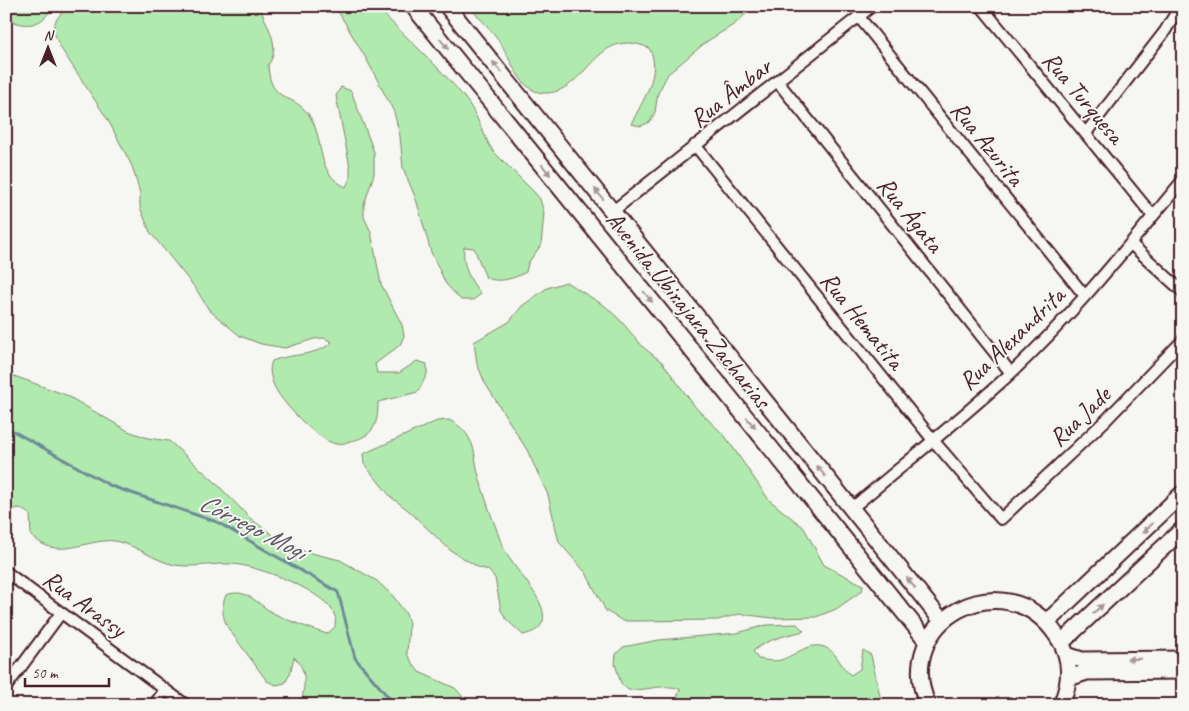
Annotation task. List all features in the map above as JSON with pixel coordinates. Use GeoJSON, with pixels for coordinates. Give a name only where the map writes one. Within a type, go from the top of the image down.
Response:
{"type":"FeatureCollection","features":[{"type":"Feature","properties":{"kind":"main road","name":"Avenida Ubirajara Zacharias"},"geometry":{"type":"LineString","coordinates":[[413,6],[927,641]]}},
{"type":"Feature","properties":{"kind":"main road","name":"Avenida Ubirajara Zacharias"},"geometry":{"type":"LineString","coordinates":[[447,6],[942,621]]}},
{"type":"Feature","properties":{"kind":"main road"},"geometry":{"type":"LineString","coordinates":[[1048,621],[1183,493]]}},
{"type":"Feature","properties":{"kind":"main road"},"geometry":{"type":"LineString","coordinates":[[1064,648],[1183,529]]}},
{"type":"Feature","properties":{"kind":"main road"},"geometry":{"type":"LineString","coordinates":[[928,705],[920,680],[920,664],[927,641],[942,621],[957,609],[975,602],[995,599],[1014,602],[1032,609],[1048,621],[1064,648],[1069,678],[1062,705]]}},
{"type":"Feature","properties":{"kind":"main road"},"geometry":{"type":"LineString","coordinates":[[1064,648],[1082,660],[1183,659]]}},
{"type":"Feature","properties":{"kind":"main road"},"geometry":{"type":"LineString","coordinates":[[1069,678],[1087,672],[1183,671]]}},
{"type":"Feature","properties":{"kind":"street","name":"Rua Âmbar"},"geometry":{"type":"LineString","coordinates":[[613,211],[872,6]]}},
{"type":"Feature","properties":{"kind":"street","name":"Rua Turquesa"},"geometry":{"type":"LineString","coordinates":[[981,6],[1153,216]]}},
{"type":"Feature","properties":{"kind":"street"},"geometry":{"type":"LineString","coordinates":[[1086,133],[1164,31],[1180,6]]}},
{"type":"Feature","properties":{"kind":"street","name":"Rua Azurita"},"geometry":{"type":"LineString","coordinates":[[859,17],[1085,296]]}},
{"type":"Feature","properties":{"kind":"street","name":"Rua Ágata"},"geometry":{"type":"LineString","coordinates":[[778,82],[1011,373]]}},
{"type":"Feature","properties":{"kind":"street","name":"Rua Hematita"},"geometry":{"type":"LineString","coordinates":[[696,145],[933,440],[1001,518]]}},
{"type":"Feature","properties":{"kind":"street","name":"Rua Alexandrita"},"geometry":{"type":"LineString","coordinates":[[851,509],[1011,373],[1085,296],[1131,244],[1183,180]]}},
{"type":"Feature","properties":{"kind":"street"},"geometry":{"type":"LineString","coordinates":[[1131,244],[1183,292]]}},
{"type":"Feature","properties":{"kind":"street","name":"Rua Jade"},"geometry":{"type":"LineString","coordinates":[[1001,518],[1106,420],[1183,340]]}},
{"type":"Feature","properties":{"kind":"street","name":"Rua Arassy"},"geometry":{"type":"LineString","coordinates":[[6,572],[186,705]]}},
{"type":"Feature","properties":{"kind":"street"},"geometry":{"type":"LineString","coordinates":[[6,687],[61,613]]}},
{"type":"Feature","properties":{"kind":"street"},"geometry":{"type":"LineString","coordinates":[[154,705],[165,690]]}},
{"type":"Feature","properties":{"kind":"green space"},"geometry":{"type":"Polygon","coordinates":[[[6,6],[53,6],[46,17],[37,23],[20,24],[14,22],[6,6]]]}},
{"type":"Feature","properties":{"kind":"green space"},"geometry":{"type":"Polygon","coordinates":[[[67,6],[259,6],[272,36],[274,51],[268,65],[273,87],[278,93],[298,104],[311,118],[329,174],[346,187],[350,178],[350,167],[336,96],[341,87],[351,91],[374,152],[374,174],[364,205],[364,217],[371,232],[381,284],[402,325],[404,336],[400,345],[375,364],[377,373],[399,373],[417,361],[427,364],[427,374],[418,392],[378,402],[376,421],[372,430],[367,434],[340,444],[328,441],[309,428],[290,409],[273,383],[270,372],[272,361],[319,350],[332,342],[324,338],[314,339],[285,348],[261,344],[240,336],[209,310],[196,289],[150,232],[140,207],[140,193],[132,166],[108,120],[60,47],[53,30],[56,20],[67,6]]]}},
{"type":"Feature","properties":{"kind":"green space"},"geometry":{"type":"Polygon","coordinates":[[[335,6],[376,6],[464,97],[473,110],[493,151],[540,199],[544,213],[541,245],[528,263],[526,272],[506,280],[486,278],[474,248],[464,247],[464,260],[467,272],[481,294],[473,300],[461,300],[446,284],[431,252],[416,199],[403,168],[400,136],[394,112],[368,62],[335,6]]]}},
{"type":"Feature","properties":{"kind":"green space"},"geometry":{"type":"Polygon","coordinates":[[[469,6],[754,6],[735,24],[706,42],[668,74],[658,93],[655,112],[650,122],[641,126],[631,124],[645,97],[652,77],[653,57],[649,48],[631,43],[617,45],[605,51],[574,81],[562,89],[548,93],[539,92],[531,89],[524,83],[498,39],[469,6]]]}},
{"type":"Feature","properties":{"kind":"green space"},"geometry":{"type":"Polygon","coordinates":[[[566,282],[605,306],[644,348],[662,362],[696,408],[725,436],[769,500],[804,528],[824,565],[863,585],[862,591],[836,609],[816,617],[773,618],[739,614],[718,620],[623,621],[606,611],[586,573],[559,542],[548,495],[527,450],[485,383],[477,364],[474,342],[509,322],[522,306],[547,288],[566,282]]]}},
{"type":"Feature","properties":{"kind":"green space"},"geometry":{"type":"Polygon","coordinates":[[[6,373],[66,395],[128,431],[148,438],[169,441],[213,480],[251,519],[277,538],[299,550],[340,560],[377,581],[393,596],[406,614],[409,623],[407,654],[419,672],[455,688],[470,705],[301,705],[304,674],[299,663],[294,657],[290,674],[285,683],[276,685],[267,681],[228,628],[223,615],[223,604],[226,595],[240,593],[252,598],[281,617],[327,634],[335,627],[335,616],[330,607],[319,597],[273,574],[243,565],[175,565],[115,541],[55,548],[45,545],[31,536],[30,514],[19,508],[6,511],[6,373]]]}},
{"type":"Feature","properties":{"kind":"green space"},"geometry":{"type":"Polygon","coordinates":[[[449,420],[464,431],[472,444],[482,487],[502,546],[540,602],[543,622],[536,630],[523,635],[506,619],[501,610],[495,578],[488,570],[478,567],[450,550],[408,510],[391,497],[364,464],[363,454],[437,421],[449,420]]]}},
{"type":"Feature","properties":{"kind":"green space"},"geometry":{"type":"Polygon","coordinates":[[[797,624],[804,631],[765,643],[753,651],[758,659],[778,661],[804,649],[822,646],[831,651],[851,675],[860,669],[863,650],[871,655],[882,705],[633,705],[658,704],[677,698],[680,689],[661,687],[628,690],[621,683],[615,664],[616,654],[623,647],[659,640],[737,633],[767,625],[797,624]]]}},
{"type":"Feature","properties":{"kind":"waterway","name":"Córrego Mogi"},"geometry":{"type":"LineString","coordinates":[[6,427],[111,486],[217,522],[338,592],[355,658],[395,705]]}}]}
